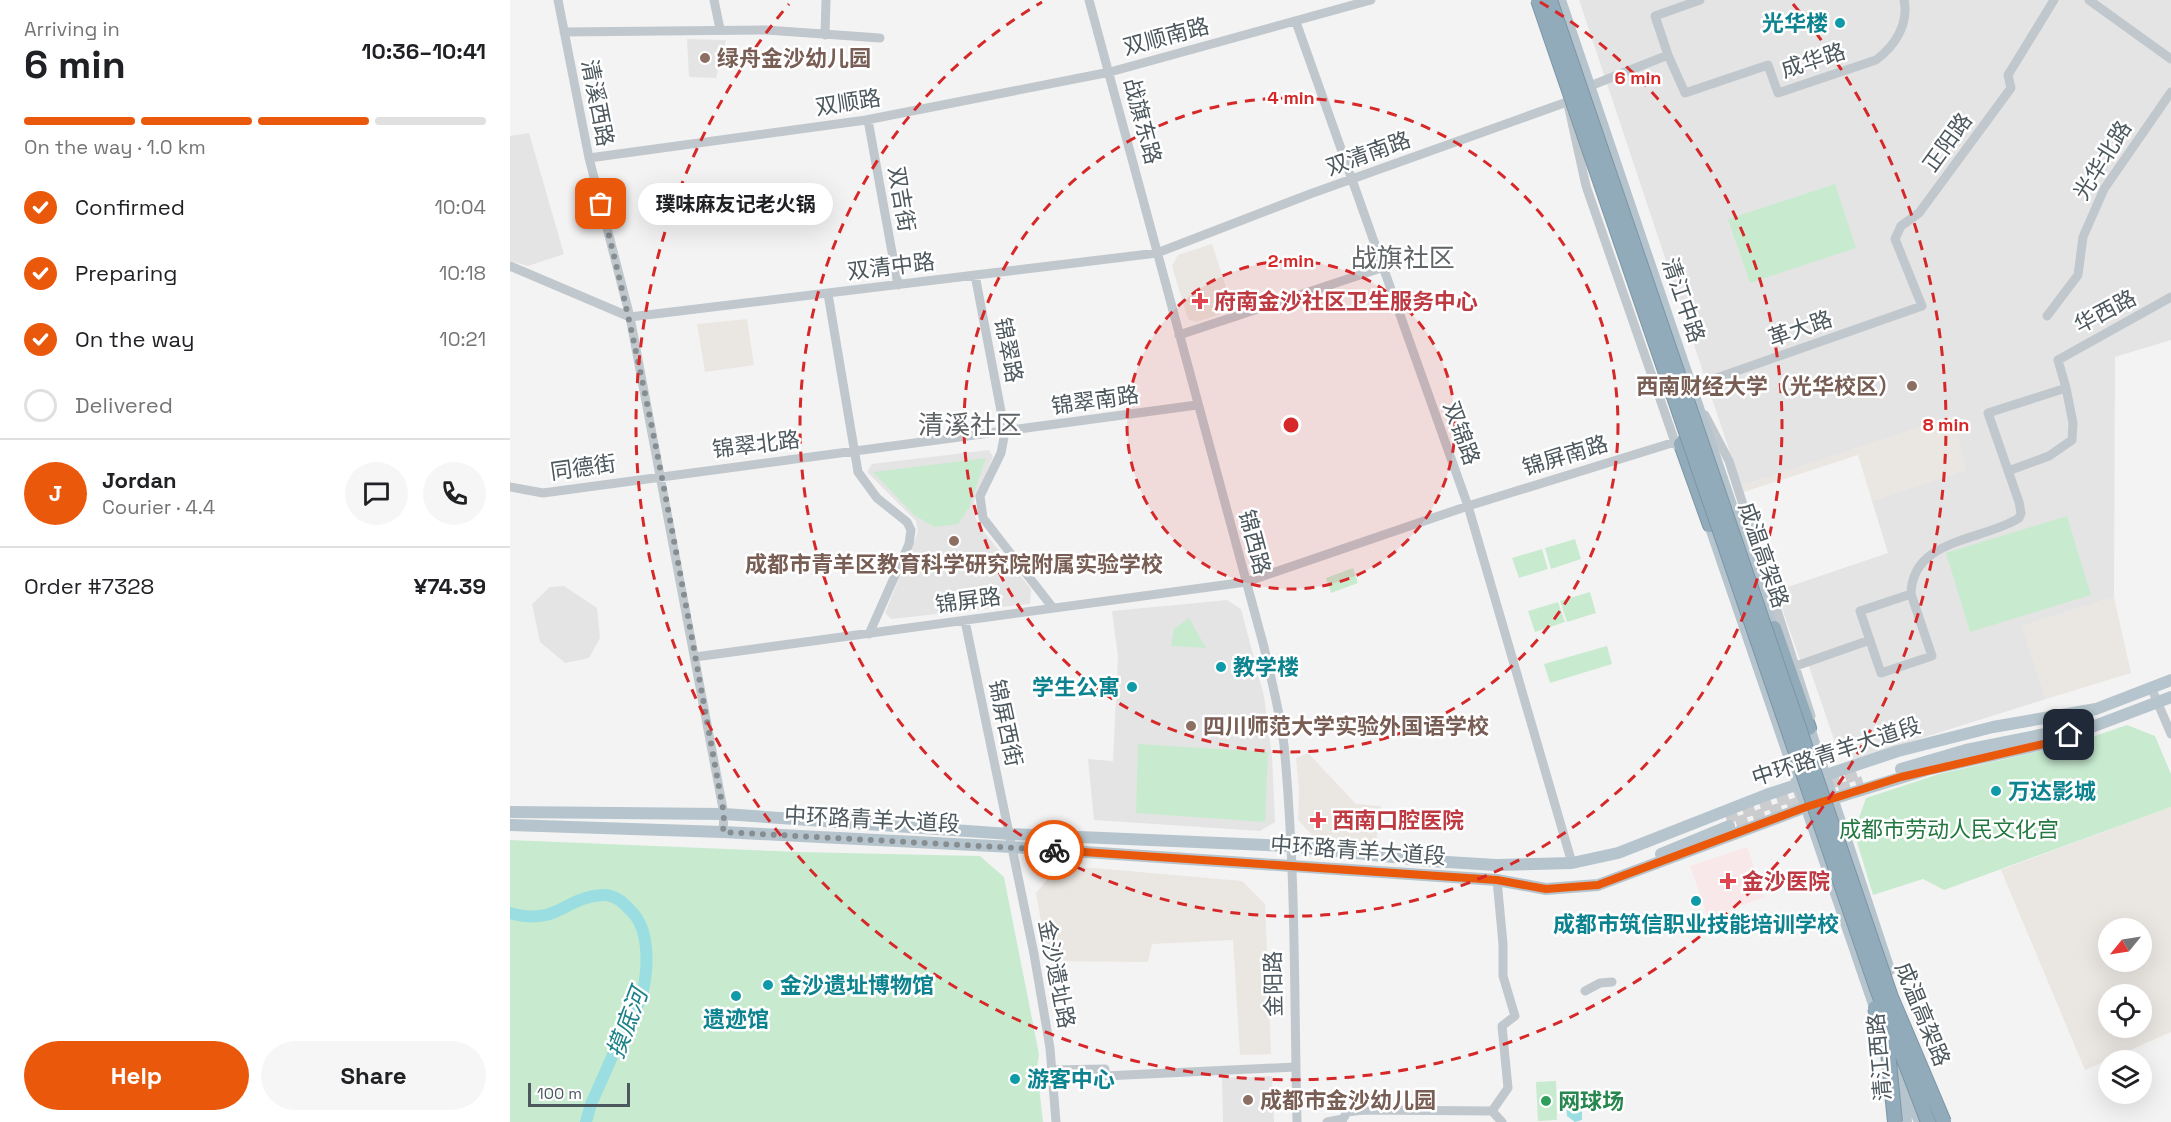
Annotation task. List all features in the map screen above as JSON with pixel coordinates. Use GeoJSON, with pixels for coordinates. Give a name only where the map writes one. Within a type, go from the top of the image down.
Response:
{"type":"FeatureCollection","features":[{"type":"Feature","properties":{"kind":"highway","name":"成温高架路"},"geometry":{"type":"LineString","coordinates":[[1536,0],[1855,924],[1928,1122]]}},
{"type":"Feature","properties":{"kind":"highway","name":"成温高架路"},"geometry":{"type":"LineString","coordinates":[[1550,0],[1689,388],[1891,997],[1944,1122]]}},
{"type":"Feature","properties":{"kind":"highway"},"geometry":{"type":"LineString","coordinates":[[1581,130],[1607,230],[1678,443],[1710,525]]}},
{"type":"Feature","properties":{"kind":"highway"},"geometry":{"type":"LineString","coordinates":[[1689,388],[1722,472],[1809,728]]}},
{"type":"Feature","properties":{"kind":"highway"},"geometry":{"type":"LineString","coordinates":[[1855,924],[1864,973],[1888,1052],[1896,1122]]}},
{"type":"Feature","properties":{"kind":"main road","name":"清江中路"},"geometry":{"type":"LineString","coordinates":[[1536,0],[1568,102],[1684,437],[1710,525],[1885,1037]]}},
{"type":"Feature","properties":{"kind":"main road","name":"清江中路"},"geometry":{"type":"LineString","coordinates":[[1560,0],[1689,388],[1789,677],[1821,762],[1895,988]]}},
{"type":"Feature","properties":{"kind":"main road","name":"中环路青羊大道段"},"geometry":{"type":"LineString","coordinates":[[510,825],[1011,841],[1289,846],[1431,861],[1496,865],[1572,863],[1618,853],[1798,785],[1954,736],[2039,718],[2096,709],[2171,680]]}},
{"type":"Feature","properties":{"kind":"main road","name":"中环路青羊大道段"},"geometry":{"type":"LineString","coordinates":[[510,812],[724,814],[1290,867],[1497,880],[1546,889],[1598,885],[1806,807],[1950,763],[2052,742],[2103,720],[2171,697]]}},
{"type":"Feature","properties":{"kind":"main road"},"geometry":{"type":"LineString","coordinates":[[2096,709],[2057,721],[1928,750],[1862,778],[1954,753],[2103,720]]}},
{"type":"Feature","properties":{"kind":"main road"},"geometry":{"type":"LineString","coordinates":[[1496,865],[1539,871],[1598,867],[1728,822],[1641,862],[1596,877],[1564,881],[1520,878],[1497,880]]}},
{"type":"Feature","properties":{"kind":"main road"},"geometry":{"type":"LineString","coordinates":[[1895,988],[1951,1122]]}},
{"type":"Feature","properties":{"kind":"main road","name":"清江西路"},"geometry":{"type":"LineString","coordinates":[[1895,988],[1906,1122]]}},
{"type":"Feature","properties":{"kind":"main road"},"geometry":{"type":"LineString","coordinates":[[1885,1037],[1920,1122]]}},
{"type":"Feature","properties":{"kind":"main road","name":"清江西路"},"geometry":{"type":"LineString","coordinates":[[1885,1037],[1896,1122]]}},
{"type":"Feature","properties":{"kind":"street","name":"清溪西路"},"geometry":{"type":"LineString","coordinates":[[558,0],[589,158],[630,317],[724,814],[723,832]]}},
{"type":"Feature","properties":{"kind":"street"},"geometry":{"type":"LineString","coordinates":[[714,0],[720,29]]}},
{"type":"Feature","properties":{"kind":"street"},"geometry":{"type":"LineString","coordinates":[[825,35],[826,0]]}},
{"type":"Feature","properties":{"kind":"street","name":"战旗东路"},"geometry":{"type":"LineString","coordinates":[[1089,0],[1157,253]]}},
{"type":"Feature","properties":{"kind":"street","name":"双顺南路"},"geometry":{"type":"LineString","coordinates":[[1110,72],[1371,0]]}},
{"type":"Feature","properties":{"kind":"street"},"geometry":{"type":"LineString","coordinates":[[1668,55],[1655,16],[1700,0]]}},
{"type":"Feature","properties":{"kind":"street","name":"成华路"},"geometry":{"type":"LineString","coordinates":[[1668,55],[1685,93],[1768,65],[1778,93],[1876,60],[1889,51],[1902,29],[1907,12],[1904,0]]}},
{"type":"Feature","properties":{"kind":"street","name":"正阳路"},"geometry":{"type":"LineString","coordinates":[[1922,306],[1895,239],[1897,232],[1919,213],[2011,88],[2008,75],[2054,0]]}},
{"type":"Feature","properties":{"kind":"street"},"geometry":{"type":"LineString","coordinates":[[2089,0],[2171,59]]}},
{"type":"Feature","properties":{"kind":"street","name":"双锦路"},"geometry":{"type":"LineString","coordinates":[[1296,22],[1381,268],[1468,506],[1572,863]]}},
{"type":"Feature","properties":{"kind":"street"},"geometry":{"type":"LineString","coordinates":[[564,32],[720,29],[880,39]]}},
{"type":"Feature","properties":{"kind":"street","name":"双清南路"},"geometry":{"type":"LineString","coordinates":[[1157,253],[1350,180],[1568,102],[1588,85],[1668,55]]}},
{"type":"Feature","properties":{"kind":"street","name":"双顺路"},"geometry":{"type":"LineString","coordinates":[[589,158],[868,120],[1110,72]]}},
{"type":"Feature","properties":{"kind":"street","name":"光华北路"},"geometry":{"type":"LineString","coordinates":[[2047,316],[2078,275],[2085,229],[2104,189],[2171,92]]}},
{"type":"Feature","properties":{"kind":"street","name":"清江中路"},"geometry":{"type":"LineString","coordinates":[[1568,102],[1586,186],[1678,443]]}},
{"type":"Feature","properties":{"kind":"street","name":"双吉街"},"geometry":{"type":"LineString","coordinates":[[868,120],[898,285]]}},
{"type":"Feature","properties":{"kind":"street","name":"双清中路"},"geometry":{"type":"LineString","coordinates":[[630,317],[1157,253]]}},
{"type":"Feature","properties":{"kind":"street","name":"锦西路"},"geometry":{"type":"LineString","coordinates":[[1157,253],[1264,647],[1283,743],[1289,846]]}},
{"type":"Feature","properties":{"kind":"street"},"geometry":{"type":"LineString","coordinates":[[510,266],[630,317]]}},
{"type":"Feature","properties":{"kind":"street"},"geometry":{"type":"LineString","coordinates":[[1179,335],[1381,268]]}},
{"type":"Feature","properties":{"kind":"street","name":"锦翠路"},"geometry":{"type":"LineString","coordinates":[[975,275],[1005,432]]}},
{"type":"Feature","properties":{"kind":"street"},"geometry":{"type":"LineString","coordinates":[[828,294],[858,472],[867,486],[907,522],[912,530],[909,544],[868,634]]}},
{"type":"Feature","properties":{"kind":"street","name":"华西路"},"geometry":{"type":"LineString","coordinates":[[2066,388],[2058,360],[2171,297]]}},
{"type":"Feature","properties":{"kind":"street","name":"革大路"},"geometry":{"type":"LineString","coordinates":[[1689,388],[1922,306]]}},
{"type":"Feature","properties":{"kind":"street"},"geometry":{"type":"LineString","coordinates":[[1689,388],[1729,461],[1806,696],[1821,762]]}},
{"type":"Feature","properties":{"kind":"street"},"geometry":{"type":"LineString","coordinates":[[1911,594],[1860,611],[1881,673],[1932,656],[1911,594],[1911,584],[1924,560],[1936,550],[2019,518],[2021,513],[1988,413],[2066,388],[2073,423],[2072,440],[2049,456],[2008,471]]}},
{"type":"Feature","properties":{"kind":"street","name":"锦翠南路"},"geometry":{"type":"LineString","coordinates":[[855,452],[1197,405]]}},
{"type":"Feature","properties":{"kind":"street"},"geometry":{"type":"LineString","coordinates":[[1005,432],[1001,453],[980,496],[983,518],[1053,609]]}},
{"type":"Feature","properties":{"kind":"street","name":"锦屏南路"},"geometry":{"type":"LineString","coordinates":[[1246,582],[1468,506],[1678,443]]}},
{"type":"Feature","properties":{"kind":"street","name":"锦翠北路"},"geometry":{"type":"LineString","coordinates":[[661,476],[855,452]]}},
{"type":"Feature","properties":{"kind":"street","name":"同德街"},"geometry":{"type":"LineString","coordinates":[[510,488],[543,492],[661,476]]}},
{"type":"Feature","properties":{"kind":"street","name":"锦屏路"},"geometry":{"type":"LineString","coordinates":[[695,657],[1246,582]]}},
{"type":"Feature","properties":{"kind":"street","name":"锦屏西街"},"geometry":{"type":"LineString","coordinates":[[965,621],[1011,841]]}},
{"type":"Feature","properties":{"kind":"street"},"geometry":{"type":"LineString","coordinates":[[1796,666],[1870,640]]}},
{"type":"Feature","properties":{"kind":"street"},"geometry":{"type":"LineString","coordinates":[[2151,687],[2171,734]]}},
{"type":"Feature","properties":{"kind":"street","name":"金沙遗址路"},"geometry":{"type":"LineString","coordinates":[[1011,841],[1040,988],[1052,1070],[1056,1122]]}},
{"type":"Feature","properties":{"kind":"street","name":"金阳路"},"geometry":{"type":"LineString","coordinates":[[1289,846],[1297,1122]]}},
{"type":"Feature","properties":{"kind":"street"},"geometry":{"type":"LineString","coordinates":[[1492,1111],[1508,1088],[1502,1026],[1515,1016],[1504,984],[1497,880]]}},
{"type":"Feature","properties":{"kind":"street"},"geometry":{"type":"LineString","coordinates":[[1585,991],[1600,983],[1612,982]]}},
{"type":"Feature","properties":{"kind":"street"},"geometry":{"type":"LineString","coordinates":[[1052,1070],[1105,1069],[1105,1076],[1295,1067]]}},
{"type":"Feature","properties":{"kind":"street"},"geometry":{"type":"LineString","coordinates":[[1296,1098],[1343,1105],[1347,1112]]}},
{"type":"Feature","properties":{"kind":"street"},"geometry":{"type":"LineString","coordinates":[[1347,1112],[1492,1111],[1502,1122]]}},
{"type":"Feature","properties":{"kind":"street"},"geometry":{"type":"LineString","coordinates":[[1327,1122],[1343,1119],[1347,1112]]}},
{"type":"Feature","properties":{"kind":"shaded area","name":"西南财经大学（光华校区）"},"geometry":{"type":"Polygon","coordinates":[[[1579,0],[2171,0],[2171,340],[2115,357],[2114,597],[2022,626],[2046,699],[1852,760],[1838,751],[1806,658],[1800,660],[1776,591],[1888,553],[1872,501],[1965,470],[1954,416],[1741,486],[1579,0]]]}},
{"type":"Feature","properties":{"kind":"shaded area","name":"绿舟金沙幼儿园"},"geometry":{"type":"Polygon","coordinates":[[[687,39],[726,40],[716,78],[689,77],[687,39]]]}},
{"type":"Feature","properties":{"kind":"shaded area"},"geometry":{"type":"Polygon","coordinates":[[[529,133],[564,254],[528,266],[510,261],[510,136],[529,133]]]}},
{"type":"Feature","properties":{"kind":"shaded area"},"geometry":{"type":"Polygon","coordinates":[[[1212,244],[1233,310],[1196,322],[1188,319],[1172,266],[1178,255],[1212,244]]]}},
{"type":"Feature","properties":{"kind":"shaded area"},"geometry":{"type":"Polygon","coordinates":[[[747,319],[754,365],[705,372],[697,324],[747,319]]]}},
{"type":"Feature","properties":{"kind":"shaded area"},"geometry":{"type":"Polygon","coordinates":[[[1954,416],[1965,470],[1872,501],[1858,455],[1744,492],[1741,486],[1954,416]]]}},
{"type":"Feature","properties":{"kind":"shaded area","name":"成都市青羊区教育科学研究院附属实验学校"},"geometry":{"type":"Polygon","coordinates":[[[989,450],[993,457],[974,501],[973,511],[979,526],[1031,589],[1030,604],[891,619],[885,613],[918,532],[916,521],[867,472],[872,464],[989,450]]]}},
{"type":"Feature","properties":{"kind":"shaded area"},"geometry":{"type":"Polygon","coordinates":[[[564,586],[597,608],[600,638],[589,658],[565,663],[540,642],[532,604],[550,587],[564,586]]]}},
{"type":"Feature","properties":{"kind":"shaded area"},"geometry":{"type":"Polygon","coordinates":[[[2114,597],[2131,673],[2046,699],[2022,626],[2114,597]]]}},
{"type":"Feature","properties":{"kind":"shaded area","name":"四川师范大学实验外国语学校"},"geometry":{"type":"Polygon","coordinates":[[[1227,600],[1241,609],[1264,696],[1272,756],[1275,822],[1260,831],[1094,820],[1088,759],[1113,761],[1118,657],[1112,611],[1227,600]]]}},
{"type":"Feature","properties":{"kind":"shaded area"},"geometry":{"type":"Polygon","coordinates":[[[1308,753],[1356,804],[1381,806],[1376,844],[1314,837],[1298,820],[1299,790],[1296,758],[1308,753]]]}},
{"type":"Feature","properties":{"kind":"shaded area"},"geometry":{"type":"Polygon","coordinates":[[[2171,807],[2171,1032],[2130,1050],[2098,1050],[2098,1064],[2085,1070],[2001,870],[2171,807]]]}},
{"type":"Feature","properties":{"kind":"shaded area","name":"金沙医院"},"geometry":{"type":"Polygon","coordinates":[[[1747,847],[1765,897],[1708,918],[1690,866],[1747,847]]]}},
{"type":"Feature","properties":{"kind":"shaded area"},"geometry":{"type":"Polygon","coordinates":[[[1059,865],[1242,881],[1265,904],[1271,1054],[1240,1055],[1233,940],[1152,944],[1148,962],[1048,961],[1036,893],[1059,865]]]}},
{"type":"Feature","properties":{"kind":"shaded area","name":"成都市金沙幼儿园"},"geometry":{"type":"Polygon","coordinates":[[[1272,1076],[1274,1122],[1223,1122],[1222,1078],[1272,1076]]]}},
{"type":"Feature","properties":{"kind":"green space"},"geometry":{"type":"Polygon","coordinates":[[[1835,184],[1856,248],[1750,283],[1728,219],[1835,184]]]}},
{"type":"Feature","properties":{"kind":"green space"},"geometry":{"type":"Polygon","coordinates":[[[986,458],[969,508],[958,524],[934,527],[914,515],[873,472],[986,458]]]}},
{"type":"Feature","properties":{"kind":"green space"},"geometry":{"type":"Polygon","coordinates":[[[2067,516],[2091,595],[1970,632],[1946,553],[2067,516]]]}},
{"type":"Feature","properties":{"kind":"green space"},"geometry":{"type":"Polygon","coordinates":[[[1575,539],[1581,559],[1551,569],[1545,548],[1575,539]]]}},
{"type":"Feature","properties":{"kind":"green space"},"geometry":{"type":"Polygon","coordinates":[[[1542,549],[1548,569],[1519,578],[1512,558],[1542,549]]]}},
{"type":"Feature","properties":{"kind":"green space"},"geometry":{"type":"Polygon","coordinates":[[[1353,568],[1358,583],[1331,593],[1326,578],[1353,568]]]}},
{"type":"Feature","properties":{"kind":"green space"},"geometry":{"type":"Polygon","coordinates":[[[1590,592],[1596,613],[1567,622],[1560,601],[1590,592]]]}},
{"type":"Feature","properties":{"kind":"green space"},"geometry":{"type":"Polygon","coordinates":[[[1558,602],[1565,622],[1535,632],[1528,611],[1558,602]]]}},
{"type":"Feature","properties":{"kind":"green space"},"geometry":{"type":"Polygon","coordinates":[[[1189,618],[1206,648],[1171,646],[1174,629],[1189,618]]]}},
{"type":"Feature","properties":{"kind":"green space"},"geometry":{"type":"Polygon","coordinates":[[[1607,646],[1612,664],[1550,683],[1544,664],[1607,646]]]}},
{"type":"Feature","properties":{"kind":"green space","name":"成都市劳动人民文化宫"},"geometry":{"type":"Polygon","coordinates":[[[2127,725],[2155,736],[2171,774],[2171,807],[1944,890],[1923,879],[1873,895],[1854,832],[1866,798],[1939,774],[2071,744],[2127,725]]]}},
{"type":"Feature","properties":{"kind":"green space"},"geometry":{"type":"Polygon","coordinates":[[[1138,744],[1268,752],[1265,822],[1136,813],[1138,744]]]}},
{"type":"Feature","properties":{"kind":"green space","name":"金沙遗址博物馆"},"geometry":{"type":"Polygon","coordinates":[[[510,840],[799,852],[980,856],[1004,877],[1039,1054],[1037,1068],[1043,1122],[510,1122],[510,840]]]}},
{"type":"Feature","properties":{"kind":"green space","name":"网球场"},"geometry":{"type":"Polygon","coordinates":[[[1556,1081],[1557,1120],[1538,1121],[1536,1082],[1556,1081]]]}},
{"type":"Feature","properties":{"kind":"water"},"geometry":{"type":"Polygon","coordinates":[[[1565,1090],[1570,1090],[1576,1104],[1582,1108],[1582,1120],[1575,1122],[1567,1116],[1565,1090]]]}},
{"type":"Feature","properties":{"kind":"waterway","name":"摸底河"},"geometry":{"type":"LineString","coordinates":[[510,913],[526,916],[550,914],[589,897],[607,895],[626,905],[642,929],[646,950],[642,996],[591,1104],[586,1122]]}},
{"type":"Feature","properties":{"kind":"tunnel"},"geometry":{"type":"LineString","coordinates":[[1726,818],[1860,773]]}},
{"type":"Feature","properties":{"kind":"tunnel"},"geometry":{"type":"LineString","coordinates":[[1736,823],[1863,782]]}},
{"type":"Feature","properties":{"kind":"way so far"},"geometry":{"type":"LineString","coordinates":[[601,204],[630,317],[652,430],[724,814],[723,832],[1054,850]]}},
{"type":"Feature","properties":{"kind":"place","name":"光华楼"},"geometry":{"type":"Point","coordinates":[1840,23]}},
{"type":"Feature","properties":{"kind":"place","name":"绿舟金沙幼儿园"},"geometry":{"type":"Point","coordinates":[705,58]}},
{"type":"Feature","properties":{"kind":"place","name":"璞味麻友记老火锅"},"geometry":{"type":"Point","coordinates":[601,204]}},
{"type":"Feature","properties":{"kind":"place","name":"府南金沙社区卫生服务中心"},"geometry":{"type":"Point","coordinates":[1200,301]}},
{"type":"Feature","properties":{"kind":"place","name":"西南财经大学（光华校区）"},"geometry":{"type":"Point","coordinates":[1912,386]}},
{"type":"Feature","properties":{"kind":"place","name":"成都市青羊区教育科学研究院附属实验学校"},"geometry":{"type":"Point","coordinates":[954,541]}},
{"type":"Feature","properties":{"kind":"place","name":"教学楼"},"geometry":{"type":"Point","coordinates":[1221,667]}},
{"type":"Feature","properties":{"kind":"place","name":"学生公寓"},"geometry":{"type":"Point","coordinates":[1132,687]}},
{"type":"Feature","properties":{"kind":"place","name":"四川师范大学实验外国语学校"},"geometry":{"type":"Point","coordinates":[1191,726]}},
{"type":"Feature","properties":{"kind":"place","name":"万达影城"},"geometry":{"type":"Point","coordinates":[1996,791]}},
{"type":"Feature","properties":{"kind":"place","name":"西南口腔医院"},"geometry":{"type":"Point","coordinates":[1318,820]}},
{"type":"Feature","properties":{"kind":"place","name":"金沙医院"},"geometry":{"type":"Point","coordinates":[1728,881]}},
{"type":"Feature","properties":{"kind":"place","name":"成都市筑信职业技能培训学校"},"geometry":{"type":"Point","coordinates":[1696,901]}},
{"type":"Feature","properties":{"kind":"place","name":"金沙遗址博物馆"},"geometry":{"type":"Point","coordinates":[768,985]}},
{"type":"Feature","properties":{"kind":"place","name":"遗迹馆"},"geometry":{"type":"Point","coordinates":[736,996]}},
{"type":"Feature","properties":{"kind":"place","name":"游客中心"},"geometry":{"type":"Point","coordinates":[1015,1079]}},
{"type":"Feature","properties":{"kind":"place","name":"成都市金沙幼儿园"},"geometry":{"type":"Point","coordinates":[1248,1100]}},
{"type":"Feature","properties":{"kind":"place","name":"网球场"},"geometry":{"type":"Point","coordinates":[1546,1101]}},
{"type":"Feature","properties":{"kind":"district","name":"战旗社区"},"geometry":{"type":"Point","coordinates":[1403,258]}},
{"type":"Feature","properties":{"kind":"district","name":"清溪社区"},"geometry":{"type":"Point","coordinates":[970,425]}},
{"type":"Feature","properties":{"kind":"route"},"geometry":{"type":"LineString","coordinates":[[1054,850],[1497,880],[1532,888],[1580,888],[1620,878],[1806,807],[1901,777],[1950,763],[2052,742],[2069,735]]}}]}
